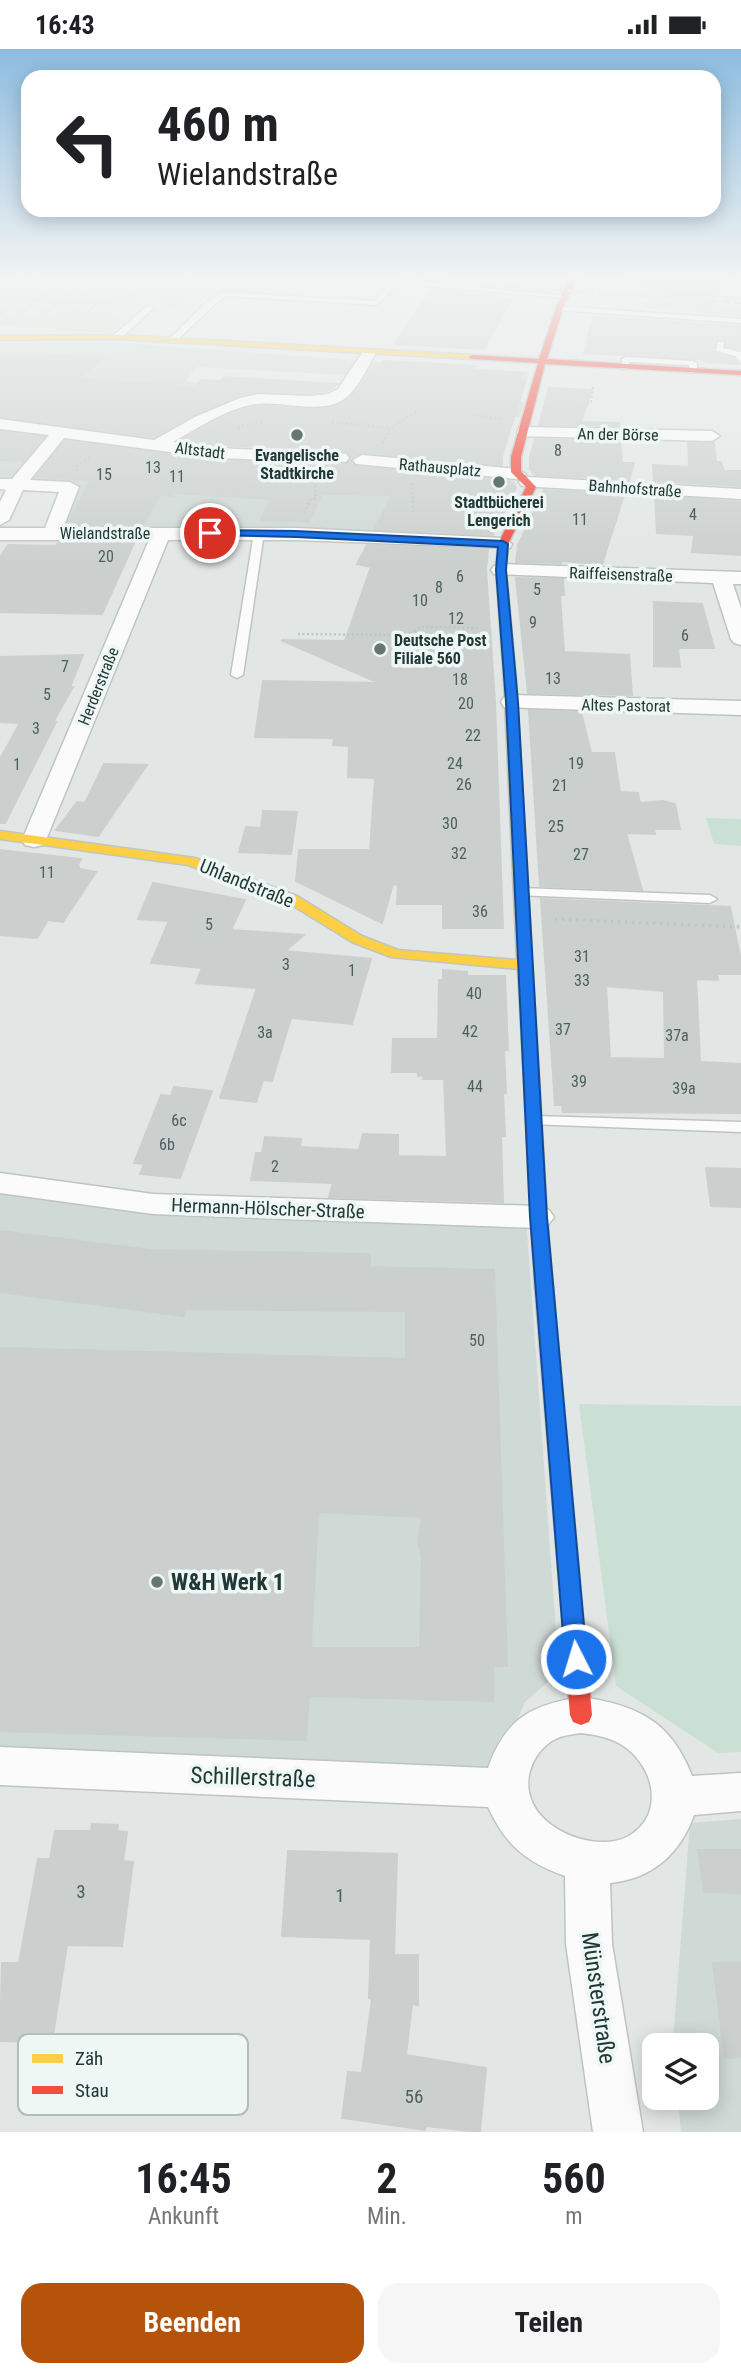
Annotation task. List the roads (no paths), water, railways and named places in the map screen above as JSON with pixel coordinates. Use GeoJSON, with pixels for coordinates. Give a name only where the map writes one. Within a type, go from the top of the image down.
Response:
{"type":"FeatureCollection","features":[{"type":"Feature","properties":{"kind":"street"},"geometry":{"type":"LineString","coordinates":[[157,445],[185,428],[247,401],[267,398],[321,400],[338,396],[344,392],[357,371]]}},
{"type":"Feature","properties":{"kind":"street"},"geometry":{"type":"LineString","coordinates":[[542,371],[516,457],[523,478],[531,487],[506,538],[501,570],[512,702],[538,1217],[581,1715]]}},
{"type":"Feature","properties":{"kind":"street"},"geometry":{"type":"LineString","coordinates":[[703,371],[741,372]]}},
{"type":"Feature","properties":{"kind":"street","name":"Altstadt"},"geometry":{"type":"LineString","coordinates":[[0,424],[248,456],[340,458]]}},
{"type":"Feature","properties":{"kind":"street"},"geometry":{"type":"LineString","coordinates":[[0,520],[8,485],[61,431]]}},
{"type":"Feature","properties":{"kind":"street","name":"An der Börse"},"geometry":{"type":"LineString","coordinates":[[525,432],[712,436]]}},
{"type":"Feature","properties":{"kind":"street","name":"Rathausplatz"},"geometry":{"type":"LineString","coordinates":[[362,460],[523,478]]}},
{"type":"Feature","properties":{"kind":"street","name":"Bahnhofstraße"},"geometry":{"type":"LineString","coordinates":[[523,478],[741,494]]}},
{"type":"Feature","properties":{"kind":"street"},"geometry":{"type":"LineString","coordinates":[[8,485],[70,487],[52,533]]}},
{"type":"Feature","properties":{"kind":"street","name":"Herderstraße"},"geometry":{"type":"LineString","coordinates":[[34,839],[161,533]]}},
{"type":"Feature","properties":{"kind":"street","name":"Wielandstraße"},"geometry":{"type":"LineString","coordinates":[[0,534],[259,533],[506,538]]}},
{"type":"Feature","properties":{"kind":"street","name":"Raiffeisenstraße"},"geometry":{"type":"LineString","coordinates":[[501,570],[731,577]]}},
{"type":"Feature","properties":{"kind":"street"},"geometry":{"type":"LineString","coordinates":[[731,577],[741,639]]}},
{"type":"Feature","properties":{"kind":"street","name":"Altes Pastorat"},"geometry":{"type":"LineString","coordinates":[[512,702],[741,708]]}},
{"type":"Feature","properties":{"kind":"street","name":"Uhlandstraße"},"geometry":{"type":"LineString","coordinates":[[0,835],[190,861],[292,899],[356,939],[396,954],[524,965]]}},
{"type":"Feature","properties":{"kind":"street","name":"Hermann-Hölscher-Straße"},"geometry":{"type":"LineString","coordinates":[[0,1183],[153,1204],[538,1217]]}},
{"type":"Feature","properties":{"kind":"street"},"geometry":{"type":"LineString","coordinates":[[581,1715],[610,1718],[647,1738],[666,1759],[676,1797],[670,1822],[648,1849],[622,1861],[587,1863],[558,1855],[532,1838],[514,1815],[506,1788],[510,1763],[524,1738],[546,1723],[581,1715]]}},
{"type":"Feature","properties":{"kind":"street","name":"Schillerstraße"},"geometry":{"type":"LineString","coordinates":[[0,1766],[506,1788]]}},
{"type":"Feature","properties":{"kind":"street"},"geometry":{"type":"LineString","coordinates":[[676,1797],[741,1792]]}},
{"type":"Feature","properties":{"kind":"street","name":"Münsterstraße"},"geometry":{"type":"LineString","coordinates":[[587,1863],[590,1944],[618,2132]]}},
{"type":"Feature","properties":{"kind":"lane"},"geometry":{"type":"LineString","coordinates":[[237,675],[259,533]]}},
{"type":"Feature","properties":{"kind":"lane"},"geometry":{"type":"LineString","coordinates":[[521,893],[709,899]]}},
{"type":"Feature","properties":{"kind":"lane"},"geometry":{"type":"LineString","coordinates":[[534,1121],[741,1127]]}},
{"type":"Feature","properties":{"kind":"place","name":"Evangelische Stadtkirche"},"geometry":{"type":"Point","coordinates":[297,435]}},
{"type":"Feature","properties":{"kind":"place","name":"Stadtbücherei Lengerich"},"geometry":{"type":"Point","coordinates":[499,482]}},
{"type":"Feature","properties":{"kind":"place","name":"Deutsche Post Filiale 560"},"geometry":{"type":"Point","coordinates":[380,649]}},
{"type":"Feature","properties":{"kind":"place","name":"W&H Werk 1"},"geometry":{"type":"Point","coordinates":[157,1582]}}]}
